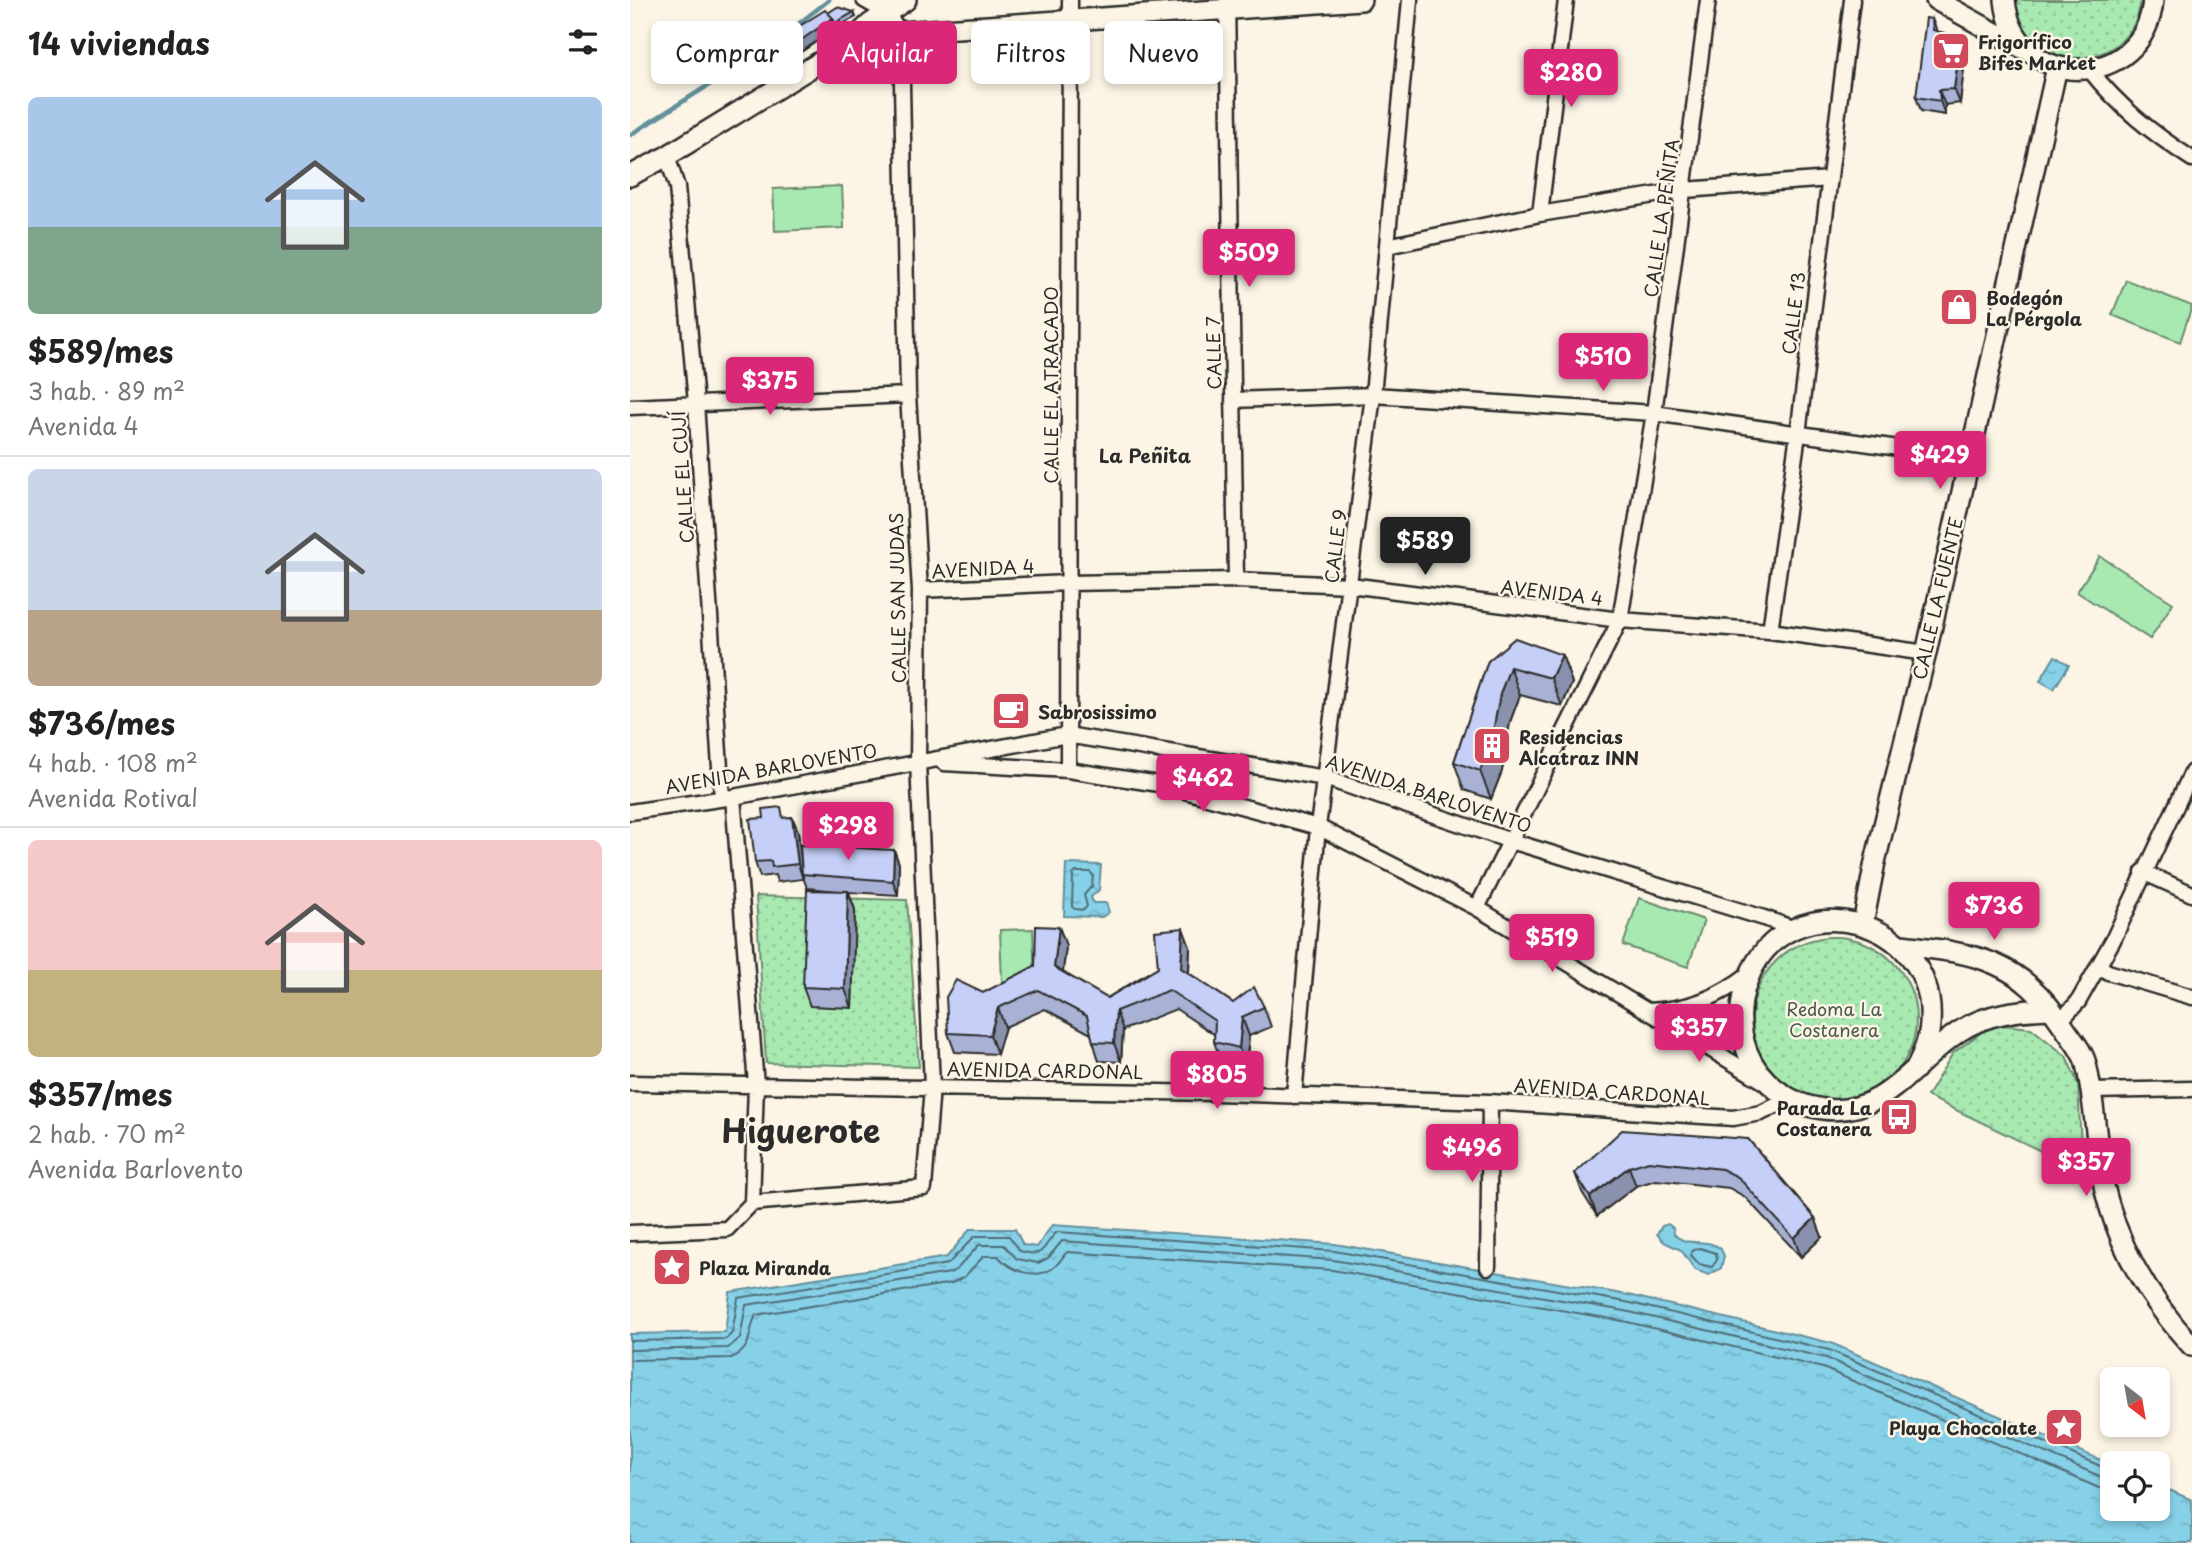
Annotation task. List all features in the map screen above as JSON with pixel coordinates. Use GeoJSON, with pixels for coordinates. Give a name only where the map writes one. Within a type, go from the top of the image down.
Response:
{"type":"FeatureCollection","features":[{"type":"Feature","properties":{"kind":"main road"},"geometry":{"type":"LineString","coordinates":[[875,21],[906,0]]}},
{"type":"Feature","properties":{"kind":"main road"},"geometry":{"type":"LineString","coordinates":[[1071,21],[1227,5],[1361,0]]}},
{"type":"Feature","properties":{"kind":"main road"},"geometry":{"type":"LineString","coordinates":[[1936,0],[2057,67],[2089,69],[2107,65],[2137,43],[2147,27],[2153,0]]}},
{"type":"Feature","properties":{"kind":"main road"},"geometry":{"type":"LineString","coordinates":[[2005,0],[2012,28],[2032,54]]}},
{"type":"Feature","properties":{"kind":"main road"},"geometry":{"type":"LineString","coordinates":[[630,176],[817,64]]}},
{"type":"Feature","properties":{"kind":"main road","name":"CALLE LA FUENTE"},"geometry":{"type":"LineString","coordinates":[[1863,924],[2057,67]]}},
{"type":"Feature","properties":{"kind":"main road"},"geometry":{"type":"LineString","coordinates":[[1916,1069],[1930,1026],[1930,1004],[1925,982],[1915,962],[1889,936],[1863,924],[1840,920],[1817,922],[1795,929],[1769,947],[1750,973],[1741,1007],[1744,1041],[1750,1057],[1771,1085],[1790,1099],[1824,1110],[1858,1107],[1875,1102],[1890,1093],[1916,1069],[1937,1047],[1990,1017],[2020,1010],[2055,1015]]}},
{"type":"Feature","properties":{"kind":"main road"},"geometry":{"type":"LineString","coordinates":[[1901,946],[1951,950],[1980,957],[2008,971],[2040,994],[2085,1060],[2100,1172],[2122,1242],[2150,1295],[2192,1346]]}},
{"type":"Feature","properties":{"kind":"street"},"geometry":{"type":"LineString","coordinates":[[864,0],[885,12],[892,21]]}},
{"type":"Feature","properties":{"kind":"street","name":"CALLE EL ATRACADO"},"geometry":{"type":"LineString","coordinates":[[1070,0],[1071,21]]}},
{"type":"Feature","properties":{"kind":"street","name":"CALLE 9"},"geometry":{"type":"LineString","coordinates":[[1294,1096],[1318,827],[1373,395],[1410,0]]}},
{"type":"Feature","properties":{"kind":"street"},"geometry":{"type":"LineString","coordinates":[[1541,214],[1566,0]]}},
{"type":"Feature","properties":{"kind":"street","name":"CALLE LA PEÑITA"},"geometry":{"type":"LineString","coordinates":[[1477,908],[1620,620],[1654,413],[1708,0]]}},
{"type":"Feature","properties":{"kind":"street","name":"CALLE 13"},"geometry":{"type":"LineString","coordinates":[[1770,631],[1798,434],[1852,0]]}},
{"type":"Feature","properties":{"kind":"street","name":"CALLE 7"},"geometry":{"type":"LineString","coordinates":[[1227,5],[1236,580]]}},
{"type":"Feature","properties":{"kind":"street"},"geometry":{"type":"LineString","coordinates":[[2089,69],[2120,105],[2165,142],[2192,159]]}},
{"type":"Feature","properties":{"kind":"street","name":"CALLE SAN JUDAS"},"geometry":{"type":"LineString","coordinates":[[752,1203],[924,1188],[932,1087],[918,761],[920,590],[908,395],[902,84]]}},
{"type":"Feature","properties":{"kind":"street","name":"CALLE EL ATRACADO"},"geometry":{"type":"LineString","coordinates":[[1068,770],[1071,84]]}},
{"type":"Feature","properties":{"kind":"street","name":"CALLE EL CUJÍ"},"geometry":{"type":"LineString","coordinates":[[667,156],[677,187],[728,797],[756,1085],[752,1203]]}},
{"type":"Feature","properties":{"kind":"street"},"geometry":{"type":"LineString","coordinates":[[1387,246],[1541,214],[1685,190],[1830,179]]}},
{"type":"Feature","properties":{"kind":"street"},"geometry":{"type":"LineString","coordinates":[[630,407],[908,395]]}},
{"type":"Feature","properties":{"kind":"street"},"geometry":{"type":"LineString","coordinates":[[1233,400],[1373,395],[1654,413],[1968,458]]}},
{"type":"Feature","properties":{"kind":"street","name":"AVENIDA 4"},"geometry":{"type":"LineString","coordinates":[[920,590],[1068,583],[1236,580],[1350,585],[1620,620],[1770,631],[1926,653]]}},
{"type":"Feature","properties":{"kind":"street","name":"AVENIDA BARLOVENTO"},"geometry":{"type":"LineString","coordinates":[[630,812],[728,797],[1067,735],[1325,778],[1511,841],[1795,929]]}},
{"type":"Feature","properties":{"kind":"street","name":"AVENIDA BARLOVENTO"},"geometry":{"type":"LineString","coordinates":[[918,761],[1068,770],[1159,784],[1318,827],[1477,908],[1771,1085]]}},
{"type":"Feature","properties":{"kind":"street"},"geometry":{"type":"LineString","coordinates":[[2055,1015],[2078,1002],[2113,940],[2192,772]]}},
{"type":"Feature","properties":{"kind":"street"},"geometry":{"type":"LineString","coordinates":[[2143,872],[2192,894]]}},
{"type":"Feature","properties":{"kind":"street"},"geometry":{"type":"LineString","coordinates":[[2098,966],[2108,972],[2192,997]]}},
{"type":"Feature","properties":{"kind":"street"},"geometry":{"type":"LineString","coordinates":[[1646,1011],[1691,1006],[1712,998],[1750,973]]}},
{"type":"Feature","properties":{"kind":"street","name":"AVENIDA CARDONAL"},"geometry":{"type":"LineString","coordinates":[[630,1083],[932,1087],[1490,1102],[1733,1118],[1761,1113],[1790,1099]]}},
{"type":"Feature","properties":{"kind":"street"},"geometry":{"type":"LineString","coordinates":[[2091,1091],[2192,1089]]}},
{"type":"Feature","properties":{"kind":"street"},"geometry":{"type":"LineString","coordinates":[[1488,1267],[1490,1102]]}},
{"type":"Feature","properties":{"kind":"street"},"geometry":{"type":"LineString","coordinates":[[630,1233],[727,1228],[752,1203]]}},
{"type":"Feature","properties":{"kind":"green space"},"geometry":{"type":"Polygon","coordinates":[[[2015,0],[2141,0],[2133,26],[2118,44],[2098,54],[2076,58],[2054,54],[2035,43],[2021,25],[2015,0]]]}},
{"type":"Feature","properties":{"kind":"green space"},"geometry":{"type":"Polygon","coordinates":[[[842,186],[844,228],[775,231],[773,189],[842,186]]]}},
{"type":"Feature","properties":{"kind":"green space"},"geometry":{"type":"Polygon","coordinates":[[[2126,280],[2192,306],[2180,342],[2112,315],[2126,280]]]}},
{"type":"Feature","properties":{"kind":"green space"},"geometry":{"type":"Polygon","coordinates":[[[2100,556],[2173,603],[2150,639],[2077,592],[2100,556]]]}},
{"type":"Feature","properties":{"kind":"green space"},"geometry":{"type":"Polygon","coordinates":[[[756,896],[907,900],[919,1067],[766,1063],[756,896]]]}},
{"type":"Feature","properties":{"kind":"green space"},"geometry":{"type":"Polygon","coordinates":[[[1639,898],[1704,920],[1688,967],[1623,945],[1639,898]]]}},
{"type":"Feature","properties":{"kind":"green space"},"geometry":{"type":"Polygon","coordinates":[[[1033,929],[1035,981],[1002,982],[1000,930],[1033,929]]]}},
{"type":"Feature","properties":{"kind":"green space","name":"Redoma La Costanera"},"geometry":{"type":"Polygon","coordinates":[[[1834,937],[1865,943],[1892,961],[1910,988],[1916,1019],[1910,1050],[1892,1077],[1865,1095],[1834,1101],[1803,1095],[1776,1077],[1758,1050],[1752,1019],[1758,988],[1776,961],[1803,943],[1834,937]]]}},
{"type":"Feature","properties":{"kind":"green space"},"geometry":{"type":"Polygon","coordinates":[[[1993,1024],[2031,1028],[2066,1056],[2078,1083],[2082,1171],[1927,1096],[1953,1053],[1993,1024]]]}},
{"type":"Feature","properties":{"kind":"water"},"geometry":{"type":"Polygon","coordinates":[[[2055,656],[2069,665],[2054,689],[2040,681],[2055,656]]]}},
{"type":"Feature","properties":{"kind":"water"},"geometry":{"type":"Polygon","coordinates":[[[1066,864],[1101,865],[1099,890],[1091,897],[1093,903],[1106,903],[1109,912],[1102,917],[1064,916],[1066,864]]]}},
{"type":"Feature","properties":{"kind":"water"},"geometry":{"type":"Polygon","coordinates":[[[1668,1224],[1673,1228],[1674,1234],[1685,1241],[1709,1243],[1721,1249],[1724,1256],[1721,1268],[1709,1275],[1695,1270],[1681,1250],[1664,1242],[1657,1234],[1662,1226],[1668,1224]]]}},
{"type":"Feature","properties":{"kind":"water"},"geometry":{"type":"Polygon","coordinates":[[[1052,1225],[1335,1244],[1628,1295],[1831,1343],[2100,1460],[2100,1521],[2170,1521],[2170,1490],[2192,1500],[2192,1543],[630,1543],[630,1334],[725,1332],[730,1292],[947,1257],[970,1229],[1015,1229],[1023,1245],[1037,1247],[1052,1225]]]}},
{"type":"Feature","properties":{"kind":"building"},"geometry":{"type":"Polygon","coordinates":[[[837,7],[854,12],[838,21],[834,21],[828,13],[837,7]]]}},
{"type":"Feature","properties":{"kind":"building"},"geometry":{"type":"Polygon","coordinates":[[[825,10],[833,18],[829,21],[817,21],[817,29],[803,39],[803,24],[825,10]]]}},
{"type":"Feature","properties":{"kind":"building"},"geometry":{"type":"Polygon","coordinates":[[[1926,18],[1932,19],[1933,30],[1956,36],[1960,44],[1954,89],[1939,90],[1940,101],[1916,97],[1926,18]]]}},
{"type":"Feature","properties":{"kind":"building"},"geometry":{"type":"Polygon","coordinates":[[[1515,638],[1562,655],[1551,678],[1510,667],[1500,694],[1491,742],[1480,771],[1454,762],[1488,661],[1515,638]]]}},
{"type":"Feature","properties":{"kind":"building"},"geometry":{"type":"Polygon","coordinates":[[[781,807],[783,818],[792,817],[798,864],[772,867],[771,861],[755,862],[750,819],[764,818],[763,809],[781,807]]]}},
{"type":"Feature","properties":{"kind":"building"},"geometry":{"type":"Polygon","coordinates":[[[800,845],[894,850],[893,881],[802,874],[800,845]]]}},
{"type":"Feature","properties":{"kind":"building"},"geometry":{"type":"Polygon","coordinates":[[[807,890],[848,891],[845,989],[803,987],[807,890]]]}},
{"type":"Feature","properties":{"kind":"building"},"geometry":{"type":"Polygon","coordinates":[[[1036,926],[1059,927],[1054,967],[1107,998],[1158,968],[1155,931],[1183,928],[1181,968],[1233,1003],[1254,987],[1264,1007],[1242,1017],[1239,1048],[1214,1042],[1215,1021],[1169,990],[1116,1011],[1114,1043],[1093,1042],[1087,1016],[1038,990],[998,1008],[990,1035],[948,1033],[946,997],[956,980],[983,993],[1035,966],[1036,926]]]}},
{"type":"Feature","properties":{"kind":"building"},"geometry":{"type":"Polygon","coordinates":[[[1622,1130],[1748,1139],[1815,1218],[1794,1238],[1738,1177],[1722,1169],[1649,1161],[1629,1167],[1590,1197],[1575,1173],[1622,1130]]]}},
{"type":"Feature","properties":{"kind":"waterway"},"geometry":{"type":"LineString","coordinates":[[802,21],[829,0]]}},
{"type":"Feature","properties":{"kind":"waterway"},"geometry":{"type":"LineString","coordinates":[[630,135],[711,84]]}},
{"type":"Feature","properties":{"kind":"place","name":"Frigorífico Bifes Market"},"geometry":{"type":"Point","coordinates":[1951,51]}},
{"type":"Feature","properties":{"kind":"place","name":"Bodegón La Pérgola"},"geometry":{"type":"Point","coordinates":[1959,307]}},
{"type":"Feature","properties":{"kind":"place","name":"Sabrosissimo"},"geometry":{"type":"Point","coordinates":[1011,711]}},
{"type":"Feature","properties":{"kind":"place","name":"Residencias Alcatraz INN"},"geometry":{"type":"Point","coordinates":[1492,746]}},
{"type":"Feature","properties":{"kind":"place","name":"Parada La Costanera"},"geometry":{"type":"Point","coordinates":[1899,1117]}},
{"type":"Feature","properties":{"kind":"place","name":"Plaza Miranda"},"geometry":{"type":"Point","coordinates":[672,1267]}},
{"type":"Feature","properties":{"kind":"place","name":"Playa Chocolate"},"geometry":{"type":"Point","coordinates":[2064,1427]}},
{"type":"Feature","properties":{"kind":"district","name":"La Peñita"},"geometry":{"type":"Point","coordinates":[1145,455]}},
{"type":"Feature","properties":{"kind":"district","name":"Higuerote"},"geometry":{"type":"Point","coordinates":[801,1130]}}]}
